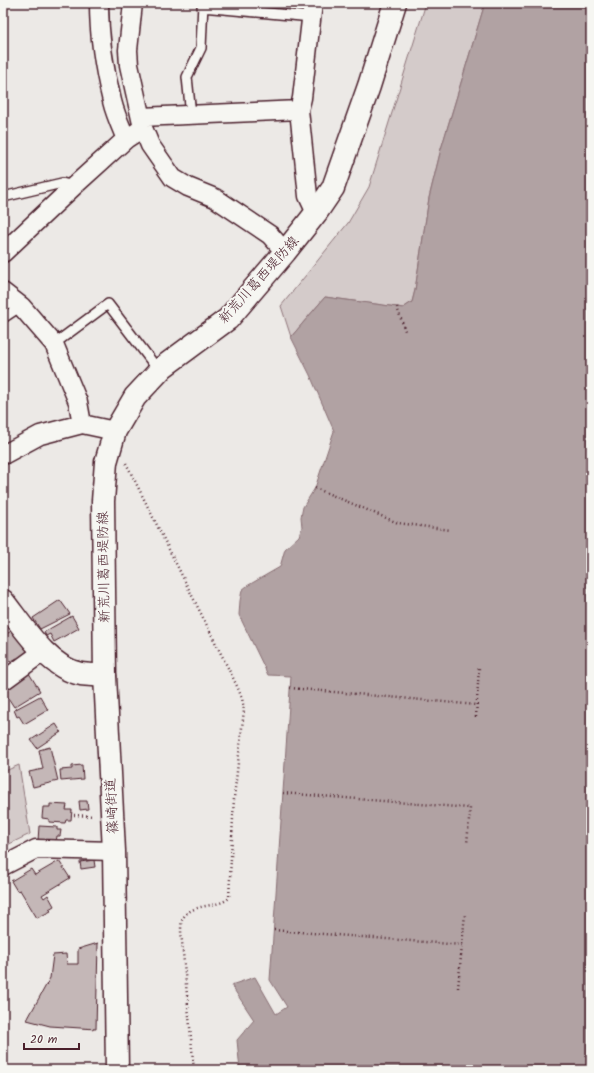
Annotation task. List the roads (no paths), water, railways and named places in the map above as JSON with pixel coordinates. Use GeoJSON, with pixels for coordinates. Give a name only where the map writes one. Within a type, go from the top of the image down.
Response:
{"type":"FeatureCollection","features":[{"type":"Feature","properties":{"kind":"main road","name":"新荒川葛西堤防線"},"geometry":{"type":"LineString","coordinates":[[105,676],[103,501],[106,462],[115,431],[135,397],[159,371],[228,319],[286,252],[333,188],[369,86],[394,3]]}},
{"type":"Feature","properties":{"kind":"main road"},"geometry":{"type":"LineString","coordinates":[[3,601],[44,651],[68,669],[80,674],[105,676]]}},
{"type":"Feature","properties":{"kind":"main road","name":"篠崎街道"},"geometry":{"type":"LineString","coordinates":[[105,676],[114,851],[117,1070]]}},
{"type":"Feature","properties":{"kind":"street"},"geometry":{"type":"LineString","coordinates":[[99,3],[99,19],[104,65],[112,102],[126,139]]}},
{"type":"Feature","properties":{"kind":"street"},"geometry":{"type":"LineString","coordinates":[[133,3],[128,50],[128,65],[142,122],[150,145],[173,178],[188,187],[215,198],[270,235],[286,252]]}},
{"type":"Feature","properties":{"kind":"street"},"geometry":{"type":"LineString","coordinates":[[312,10],[302,98],[299,110],[308,196],[316,213]]}},
{"type":"Feature","properties":{"kind":"street"},"geometry":{"type":"LineString","coordinates":[[3,253],[126,139],[142,122],[192,115],[299,110]]}},
{"type":"Feature","properties":{"kind":"street"},"geometry":{"type":"LineString","coordinates":[[3,292],[21,306],[54,344],[78,402],[82,424]]}},
{"type":"Feature","properties":{"kind":"street"},"geometry":{"type":"LineString","coordinates":[[3,455],[40,435],[82,424],[115,431]]}},
{"type":"Feature","properties":{"kind":"street"},"geometry":{"type":"LineString","coordinates":[[3,681],[44,651]]}},
{"type":"Feature","properties":{"kind":"street"},"geometry":{"type":"LineString","coordinates":[[3,866],[36,849],[114,851]]}},
{"type":"Feature","properties":{"kind":"lane"},"geometry":{"type":"LineString","coordinates":[[192,115],[187,77],[201,48],[202,5],[312,10]]}},
{"type":"Feature","properties":{"kind":"lane"},"geometry":{"type":"LineString","coordinates":[[3,198],[62,183],[74,186]]}},
{"type":"Feature","properties":{"kind":"lane"},"geometry":{"type":"LineString","coordinates":[[54,344],[108,304],[159,371]]}},
{"type":"Feature","properties":{"kind":"lane"},"geometry":{"type":"LineString","coordinates":[[3,318],[21,306]]}}]}
